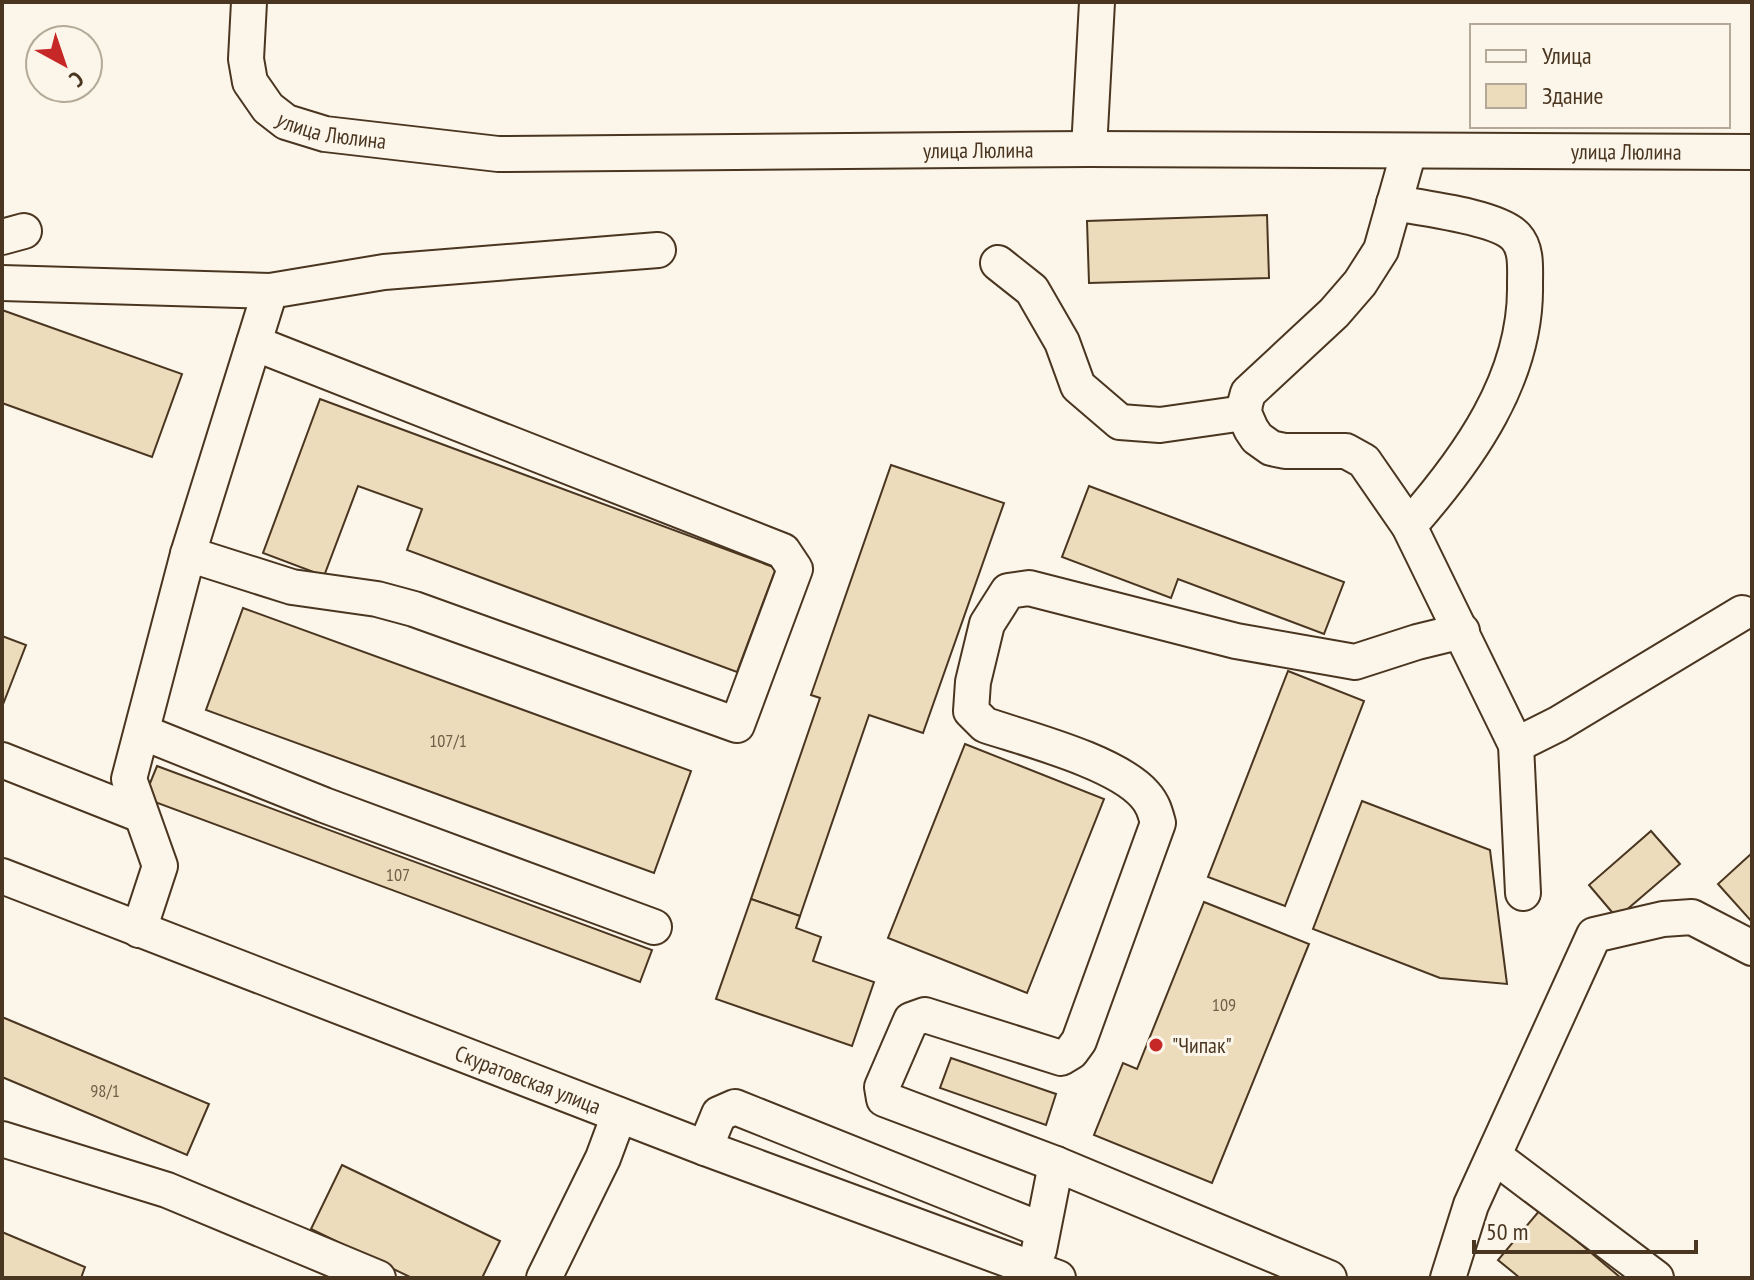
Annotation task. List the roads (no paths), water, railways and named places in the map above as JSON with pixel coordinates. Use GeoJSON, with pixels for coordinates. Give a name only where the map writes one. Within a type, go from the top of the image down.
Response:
{"type":"FeatureCollection","features":[{"type":"Feature","properties":{"kind":"street","name":"улица Люлина"},"geometry":{"type":"LineString","coordinates":[[249,2],[246,59],[250,82],[268,108],[286,122],[325,134],[468,151],[514,154],[1089,149],[1752,152]]}},
{"type":"Feature","properties":{"kind":"street"},"geometry":{"type":"LineString","coordinates":[[1089,149],[1097,2]]}},
{"type":"Feature","properties":{"kind":"street"},"geometry":{"type":"LineString","coordinates":[[1409,151],[1381,250],[1360,283],[1334,313],[1248,393],[1244,413],[1257,438],[1271,448],[1285,451],[1346,451],[1357,455],[1409,526],[1516,745],[1523,893]]}},
{"type":"Feature","properties":{"kind":"street"},"geometry":{"type":"LineString","coordinates":[[1394,203],[1503,226],[1518,238],[1525,256],[1525,298],[1515,355],[1497,402],[1447,483],[1409,526]]}},
{"type":"Feature","properties":{"kind":"street"},"geometry":{"type":"LineString","coordinates":[[2,283],[270,291],[384,272],[658,250]]}},
{"type":"Feature","properties":{"kind":"street"},"geometry":{"type":"LineString","coordinates":[[998,263],[1032,290],[1062,342],[1078,386],[1120,422],[1160,425],[1244,413]]}},
{"type":"Feature","properties":{"kind":"street"},"geometry":{"type":"LineString","coordinates":[[139,930],[160,866],[129,779],[188,554],[270,291]]}},
{"type":"Feature","properties":{"kind":"street"},"geometry":{"type":"LineString","coordinates":[[188,554],[292,587],[377,599],[414,609],[737,725],[795,569],[783,551],[254,343]]}},
{"type":"Feature","properties":{"kind":"street"},"geometry":{"type":"LineString","coordinates":[[1329,1278],[1056,1164],[884,1099],[882,1087],[911,1020],[925,1015],[1061,1058],[1071,1052],[1079,1041],[1158,823],[1154,808],[1130,782],[1097,764],[985,725],[971,711],[973,682],[987,624],[1008,591],[1029,588],[1236,641],[1355,662],[1462,631]]}},
{"type":"Feature","properties":{"kind":"street"},"geometry":{"type":"LineString","coordinates":[[1516,745],[1558,724],[1742,613]]}},
{"type":"Feature","properties":{"kind":"street"},"geometry":{"type":"LineString","coordinates":[[142,732],[324,805],[654,927]]}},
{"type":"Feature","properties":{"kind":"street"},"geometry":{"type":"LineString","coordinates":[[2,760],[141,815]]}},
{"type":"Feature","properties":{"kind":"street","name":"Скуратовская улица"},"geometry":{"type":"LineString","coordinates":[[2,876],[1043,1275]]}},
{"type":"Feature","properties":{"kind":"street"},"geometry":{"type":"LineString","coordinates":[[1448,1278],[1471,1205],[1594,935],[1663,919],[1692,917],[1752,948]]}},
{"type":"Feature","properties":{"kind":"street"},"geometry":{"type":"LineString","coordinates":[[705,1148],[719,1114],[735,1107],[1042,1230]]}},
{"type":"Feature","properties":{"kind":"street"},"geometry":{"type":"LineString","coordinates":[[544,1278],[603,1158],[619,1115]]}},
{"type":"Feature","properties":{"kind":"street"},"geometry":{"type":"LineString","coordinates":[[2,1139],[167,1190],[378,1278]]}},
{"type":"Feature","properties":{"kind":"street"},"geometry":{"type":"LineString","coordinates":[[1494,1156],[1656,1278]]}},
{"type":"Feature","properties":{"kind":"street"},"geometry":{"type":"LineString","coordinates":[[1043,1275],[1042,1230],[1056,1164]]}},
{"type":"Feature","properties":{"kind":"place","name":"\"Чипак\""},"geometry":{"type":"Point","coordinates":[1156,1045]}}]}
